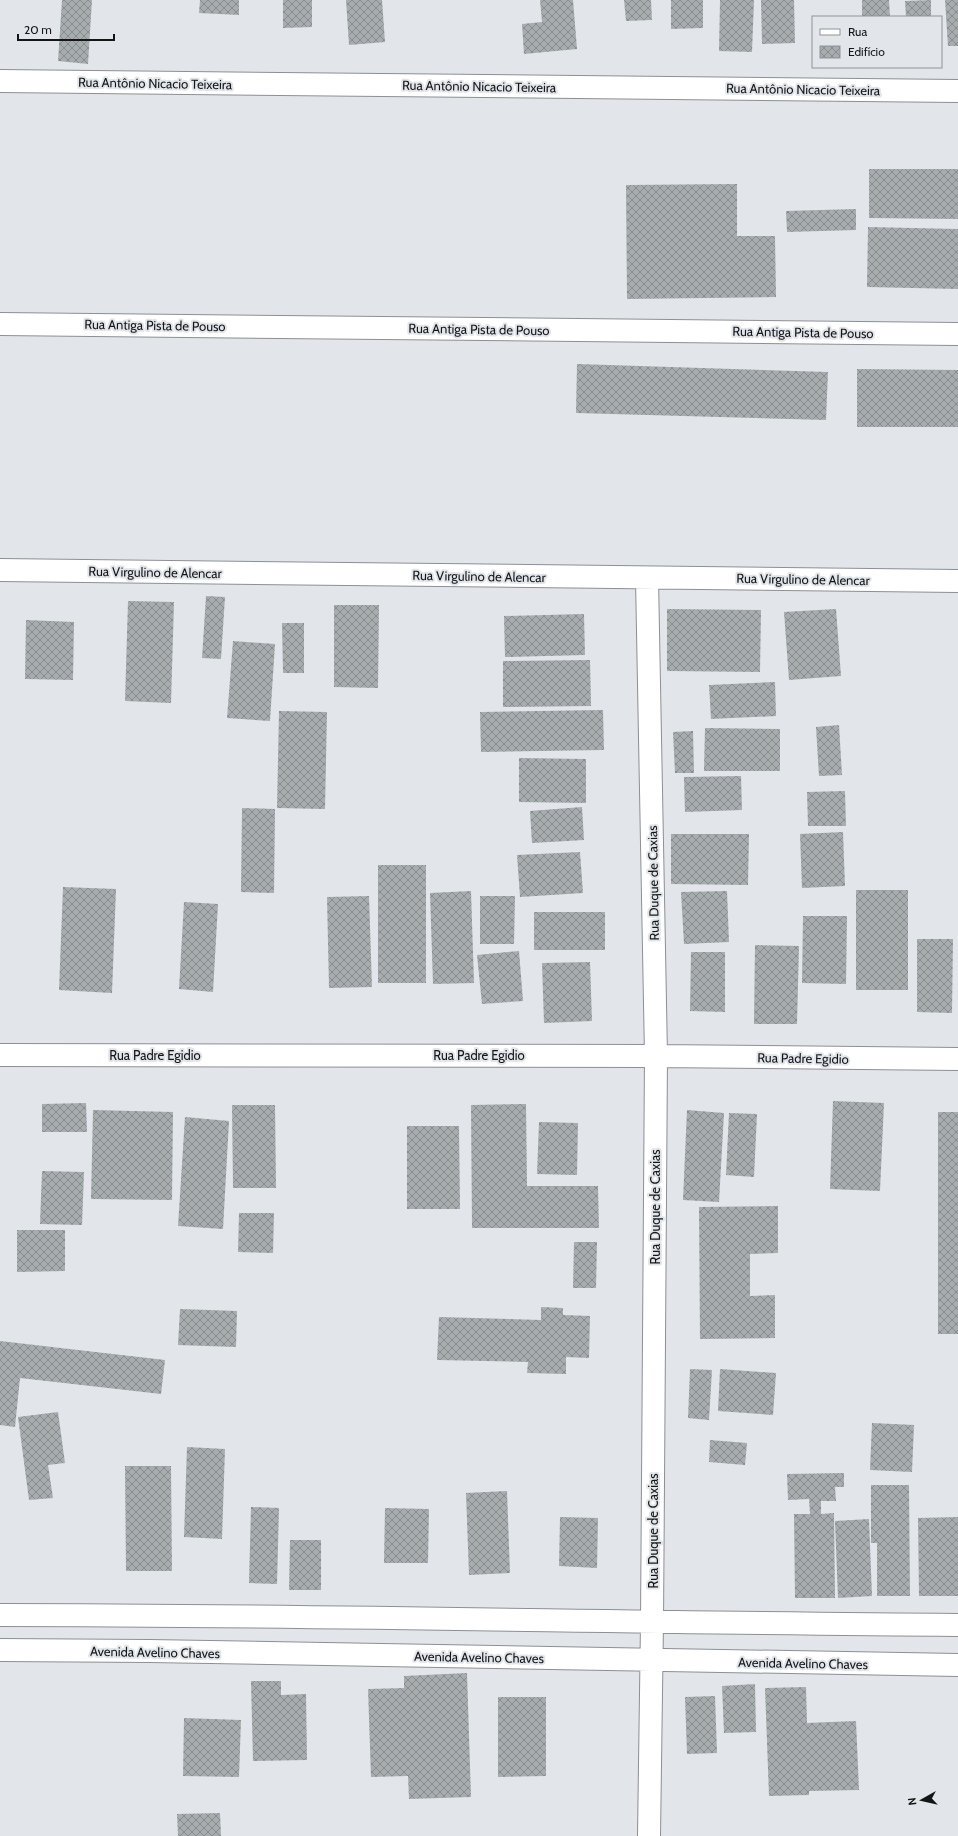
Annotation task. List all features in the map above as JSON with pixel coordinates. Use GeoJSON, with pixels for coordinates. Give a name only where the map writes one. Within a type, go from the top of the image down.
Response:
{"type":"FeatureCollection","features":[{"type":"Feature","properties":{"kind":"street","name":"Rua Antônio Nicacio Teixeira"},"geometry":{"type":"LineString","coordinates":[[0,81],[958,90]]}},
{"type":"Feature","properties":{"kind":"street","name":"Rua Antiga Pista de Pouso"},"geometry":{"type":"LineString","coordinates":[[0,324],[958,334]]}},
{"type":"Feature","properties":{"kind":"street","name":"Rua Virgulino de Alencar"},"geometry":{"type":"LineString","coordinates":[[0,570],[958,581]]}},
{"type":"Feature","properties":{"kind":"street","name":"Rua Duque de Caxias"},"geometry":{"type":"LineString","coordinates":[[646,578],[656,1056],[652,1660],[649,1836]]}},
{"type":"Feature","properties":{"kind":"street","name":"Rua Padre Egidio"},"geometry":{"type":"LineString","coordinates":[[0,1055],[656,1056],[958,1059]]}},
{"type":"Feature","properties":{"kind":"street"},"geometry":{"type":"LineString","coordinates":[[0,1615],[159,1615],[652,1623],[958,1625]]}},
{"type":"Feature","properties":{"kind":"street","name":"Avenida Avelino Chaves"},"geometry":{"type":"LineString","coordinates":[[0,1650],[157,1651],[958,1665]]}},
{"type":"Feature","properties":{"kind":"building"},"geometry":{"type":"Polygon","coordinates":[[[62,0],[92,0],[88,64],[58,61],[62,0]]]}},
{"type":"Feature","properties":{"kind":"building"},"geometry":{"type":"Polygon","coordinates":[[[200,0],[239,0],[239,15],[199,13],[200,0]]]}},
{"type":"Feature","properties":{"kind":"building"},"geometry":{"type":"Polygon","coordinates":[[[283,0],[312,0],[312,27],[283,28],[283,0]]]}},
{"type":"Feature","properties":{"kind":"building"},"geometry":{"type":"Polygon","coordinates":[[[346,0],[382,0],[385,42],[349,45],[346,0]]]}},
{"type":"Feature","properties":{"kind":"building"},"geometry":{"type":"Polygon","coordinates":[[[540,0],[573,0],[577,49],[524,54],[522,24],[542,22],[540,0]]]}},
{"type":"Feature","properties":{"kind":"building"},"geometry":{"type":"Polygon","coordinates":[[[624,0],[651,0],[652,20],[626,21],[624,0]]]}},
{"type":"Feature","properties":{"kind":"building"},"geometry":{"type":"Polygon","coordinates":[[[671,0],[703,0],[703,28],[671,29],[671,0]]]}},
{"type":"Feature","properties":{"kind":"building"},"geometry":{"type":"Polygon","coordinates":[[[720,0],[754,0],[752,52],[719,51],[720,0]]]}},
{"type":"Feature","properties":{"kind":"building"},"geometry":{"type":"Polygon","coordinates":[[[761,0],[794,0],[795,43],[762,44],[761,0]]]}},
{"type":"Feature","properties":{"kind":"building"},"geometry":{"type":"Polygon","coordinates":[[[862,0],[889,0],[890,16],[862,16],[862,0]]]}},
{"type":"Feature","properties":{"kind":"building"},"geometry":{"type":"Polygon","coordinates":[[[931,0],[931,16],[906,16],[905,1],[931,0]]]}},
{"type":"Feature","properties":{"kind":"building"},"geometry":{"type":"Polygon","coordinates":[[[945,0],[958,0],[958,46],[948,46],[945,0]]]}},
{"type":"Feature","properties":{"kind":"building"},"geometry":{"type":"Polygon","coordinates":[[[869,169],[958,169],[958,219],[869,218],[869,169]]]}},
{"type":"Feature","properties":{"kind":"building"},"geometry":{"type":"Polygon","coordinates":[[[737,184],[737,236],[775,236],[776,297],[627,299],[626,185],[737,184]]]}},
{"type":"Feature","properties":{"kind":"building"},"geometry":{"type":"Polygon","coordinates":[[[856,209],[856,230],[787,232],[786,211],[856,209]]]}},
{"type":"Feature","properties":{"kind":"building"},"geometry":{"type":"Polygon","coordinates":[[[868,227],[958,229],[958,289],[867,287],[868,227]]]}},
{"type":"Feature","properties":{"kind":"building"},"geometry":{"type":"Polygon","coordinates":[[[577,364],[828,372],[826,420],[576,413],[577,364]]]}},
{"type":"Feature","properties":{"kind":"building"},"geometry":{"type":"Polygon","coordinates":[[[857,369],[958,370],[958,427],[857,427],[857,369]]]}},
{"type":"Feature","properties":{"kind":"building"},"geometry":{"type":"Polygon","coordinates":[[[206,596],[225,597],[221,659],[202,658],[206,596]]]}},
{"type":"Feature","properties":{"kind":"building"},"geometry":{"type":"Polygon","coordinates":[[[128,601],[174,602],[171,703],[125,701],[128,601]]]}},
{"type":"Feature","properties":{"kind":"building"},"geometry":{"type":"Polygon","coordinates":[[[334,605],[379,605],[378,688],[334,687],[334,605]]]}},
{"type":"Feature","properties":{"kind":"building"},"geometry":{"type":"Polygon","coordinates":[[[667,609],[761,610],[760,672],[667,671],[667,609]]]}},
{"type":"Feature","properties":{"kind":"building"},"geometry":{"type":"Polygon","coordinates":[[[836,609],[841,676],[789,680],[784,612],[836,609]]]}},
{"type":"Feature","properties":{"kind":"building"},"geometry":{"type":"Polygon","coordinates":[[[584,614],[585,655],[505,657],[504,616],[584,614]]]}},
{"type":"Feature","properties":{"kind":"building"},"geometry":{"type":"Polygon","coordinates":[[[26,620],[74,622],[73,680],[25,679],[26,620]]]}},
{"type":"Feature","properties":{"kind":"building"},"geometry":{"type":"Polygon","coordinates":[[[282,623],[304,623],[304,673],[283,673],[282,623]]]}},
{"type":"Feature","properties":{"kind":"building"},"geometry":{"type":"Polygon","coordinates":[[[233,641],[275,644],[270,721],[227,718],[233,641]]]}},
{"type":"Feature","properties":{"kind":"building"},"geometry":{"type":"Polygon","coordinates":[[[590,660],[591,706],[503,707],[503,661],[590,660]]]}},
{"type":"Feature","properties":{"kind":"building"},"geometry":{"type":"Polygon","coordinates":[[[775,682],[776,716],[711,719],[709,685],[775,682]]]}},
{"type":"Feature","properties":{"kind":"building"},"geometry":{"type":"Polygon","coordinates":[[[603,710],[604,750],[481,752],[480,712],[603,710]]]}},
{"type":"Feature","properties":{"kind":"building"},"geometry":{"type":"Polygon","coordinates":[[[279,711],[327,712],[325,809],[277,808],[279,711]]]}},
{"type":"Feature","properties":{"kind":"building"},"geometry":{"type":"Polygon","coordinates":[[[839,725],[842,775],[819,776],[816,727],[839,725]]]}},
{"type":"Feature","properties":{"kind":"building"},"geometry":{"type":"Polygon","coordinates":[[[705,728],[780,729],[780,771],[704,771],[705,728]]]}},
{"type":"Feature","properties":{"kind":"building"},"geometry":{"type":"Polygon","coordinates":[[[693,731],[694,773],[675,773],[673,732],[693,731]]]}},
{"type":"Feature","properties":{"kind":"building"},"geometry":{"type":"Polygon","coordinates":[[[519,758],[586,759],[586,803],[519,802],[519,758]]]}},
{"type":"Feature","properties":{"kind":"building"},"geometry":{"type":"Polygon","coordinates":[[[741,776],[742,810],[685,812],[684,777],[741,776]]]}},
{"type":"Feature","properties":{"kind":"building"},"geometry":{"type":"Polygon","coordinates":[[[845,791],[846,826],[808,826],[807,792],[845,791]]]}},
{"type":"Feature","properties":{"kind":"building"},"geometry":{"type":"Polygon","coordinates":[[[582,807],[584,840],[532,843],[530,811],[582,807]]]}},
{"type":"Feature","properties":{"kind":"building"},"geometry":{"type":"Polygon","coordinates":[[[242,808],[275,809],[274,893],[241,892],[242,808]]]}},
{"type":"Feature","properties":{"kind":"building"},"geometry":{"type":"Polygon","coordinates":[[[843,832],[845,886],[802,888],[800,834],[843,832]]]}},
{"type":"Feature","properties":{"kind":"building"},"geometry":{"type":"Polygon","coordinates":[[[671,834],[749,834],[748,885],[671,884],[671,834]]]}},
{"type":"Feature","properties":{"kind":"building"},"geometry":{"type":"Polygon","coordinates":[[[580,852],[583,893],[520,897],[517,855],[580,852]]]}},
{"type":"Feature","properties":{"kind":"building"},"geometry":{"type":"Polygon","coordinates":[[[378,865],[426,865],[426,983],[378,983],[378,865]]]}},
{"type":"Feature","properties":{"kind":"building"},"geometry":{"type":"Polygon","coordinates":[[[63,887],[116,889],[112,993],[59,990],[63,887]]]}},
{"type":"Feature","properties":{"kind":"building"},"geometry":{"type":"Polygon","coordinates":[[[856,890],[908,890],[908,990],[856,990],[856,890]]]}},
{"type":"Feature","properties":{"kind":"building"},"geometry":{"type":"Polygon","coordinates":[[[471,891],[474,983],[433,984],[430,893],[471,891]]]}},
{"type":"Feature","properties":{"kind":"building"},"geometry":{"type":"Polygon","coordinates":[[[727,891],[729,942],[684,944],[681,892],[727,891]]]}},
{"type":"Feature","properties":{"kind":"building"},"geometry":{"type":"Polygon","coordinates":[[[369,896],[372,987],[329,988],[327,897],[369,896]]]}},
{"type":"Feature","properties":{"kind":"building"},"geometry":{"type":"Polygon","coordinates":[[[480,896],[515,896],[514,944],[480,944],[480,896]]]}},
{"type":"Feature","properties":{"kind":"building"},"geometry":{"type":"Polygon","coordinates":[[[184,902],[218,904],[213,992],[179,989],[184,902]]]}},
{"type":"Feature","properties":{"kind":"building"},"geometry":{"type":"Polygon","coordinates":[[[534,912],[605,912],[605,950],[534,950],[534,912]]]}},
{"type":"Feature","properties":{"kind":"building"},"geometry":{"type":"Polygon","coordinates":[[[803,916],[847,916],[846,984],[802,983],[803,916]]]}},
{"type":"Feature","properties":{"kind":"building"},"geometry":{"type":"Polygon","coordinates":[[[917,939],[953,939],[952,1013],[917,1012],[917,939]]]}},
{"type":"Feature","properties":{"kind":"building"},"geometry":{"type":"Polygon","coordinates":[[[755,945],[799,946],[797,1024],[754,1024],[755,945]]]}},
{"type":"Feature","properties":{"kind":"building"},"geometry":{"type":"Polygon","coordinates":[[[519,951],[523,1001],[482,1004],[477,955],[519,951]]]}},
{"type":"Feature","properties":{"kind":"building"},"geometry":{"type":"Polygon","coordinates":[[[691,952],[725,952],[725,1012],[690,1011],[691,952]]]}},
{"type":"Feature","properties":{"kind":"building"},"geometry":{"type":"Polygon","coordinates":[[[590,962],[592,1021],[544,1023],[542,963],[590,962]]]}},
{"type":"Feature","properties":{"kind":"building"},"geometry":{"type":"Polygon","coordinates":[[[833,1101],[884,1103],[880,1191],[830,1189],[833,1101]]]}},
{"type":"Feature","properties":{"kind":"building"},"geometry":{"type":"Polygon","coordinates":[[[86,1103],[87,1132],[42,1132],[42,1104],[86,1103]]]}},
{"type":"Feature","properties":{"kind":"building"},"geometry":{"type":"Polygon","coordinates":[[[526,1104],[527,1186],[598,1186],[599,1228],[472,1228],[471,1105],[526,1104]]]}},
{"type":"Feature","properties":{"kind":"building"},"geometry":{"type":"Polygon","coordinates":[[[232,1105],[275,1105],[276,1188],[233,1188],[232,1105]]]}},
{"type":"Feature","properties":{"kind":"building"},"geometry":{"type":"Polygon","coordinates":[[[93,1110],[173,1112],[172,1200],[91,1199],[93,1110]]]}},
{"type":"Feature","properties":{"kind":"building"},"geometry":{"type":"Polygon","coordinates":[[[687,1110],[724,1113],[719,1202],[683,1200],[687,1110]]]}},
{"type":"Feature","properties":{"kind":"building"},"geometry":{"type":"Polygon","coordinates":[[[938,1112],[958,1112],[958,1334],[938,1334],[938,1112]]]}},
{"type":"Feature","properties":{"kind":"building"},"geometry":{"type":"Polygon","coordinates":[[[729,1113],[757,1114],[754,1177],[726,1175],[729,1113]]]}},
{"type":"Feature","properties":{"kind":"building"},"geometry":{"type":"Polygon","coordinates":[[[185,1117],[229,1121],[223,1229],[178,1226],[185,1117]]]}},
{"type":"Feature","properties":{"kind":"building"},"geometry":{"type":"Polygon","coordinates":[[[539,1122],[578,1123],[577,1175],[537,1174],[539,1122]]]}},
{"type":"Feature","properties":{"kind":"building"},"geometry":{"type":"Polygon","coordinates":[[[407,1126],[459,1126],[460,1209],[407,1209],[407,1126]]]}},
{"type":"Feature","properties":{"kind":"building"},"geometry":{"type":"Polygon","coordinates":[[[42,1171],[84,1172],[82,1225],[40,1224],[42,1171]]]}},
{"type":"Feature","properties":{"kind":"building"},"geometry":{"type":"Polygon","coordinates":[[[778,1206],[778,1253],[750,1254],[750,1296],[775,1295],[775,1338],[700,1339],[699,1207],[778,1206]]]}},
{"type":"Feature","properties":{"kind":"building"},"geometry":{"type":"Polygon","coordinates":[[[239,1213],[274,1213],[273,1253],[238,1252],[239,1213]]]}},
{"type":"Feature","properties":{"kind":"building"},"geometry":{"type":"Polygon","coordinates":[[[17,1230],[65,1230],[65,1271],[17,1272],[17,1230]]]}},
{"type":"Feature","properties":{"kind":"building"},"geometry":{"type":"Polygon","coordinates":[[[574,1242],[597,1242],[596,1288],[573,1288],[574,1242]]]}},
{"type":"Feature","properties":{"kind":"building"},"geometry":{"type":"Polygon","coordinates":[[[541,1307],[563,1308],[563,1315],[590,1316],[589,1358],[566,1357],[566,1374],[527,1373],[528,1362],[437,1360],[439,1317],[541,1320],[541,1307]]]}},
{"type":"Feature","properties":{"kind":"building"},"geometry":{"type":"Polygon","coordinates":[[[180,1309],[237,1311],[236,1347],[178,1345],[180,1309]]]}},
{"type":"Feature","properties":{"kind":"building"},"geometry":{"type":"Polygon","coordinates":[[[0,1341],[165,1360],[161,1394],[20,1378],[15,1427],[0,1425],[0,1341]]]}},
{"type":"Feature","properties":{"kind":"building"},"geometry":{"type":"Polygon","coordinates":[[[690,1369],[712,1370],[709,1420],[688,1418],[690,1369]]]}},
{"type":"Feature","properties":{"kind":"building"},"geometry":{"type":"Polygon","coordinates":[[[720,1369],[776,1373],[773,1415],[718,1411],[720,1369]]]}},
{"type":"Feature","properties":{"kind":"building"},"geometry":{"type":"Polygon","coordinates":[[[58,1412],[65,1463],[48,1465],[53,1498],[29,1500],[18,1417],[58,1412]]]}},
{"type":"Feature","properties":{"kind":"building"},"geometry":{"type":"Polygon","coordinates":[[[872,1423],[914,1425],[912,1472],[870,1470],[872,1423]]]}},
{"type":"Feature","properties":{"kind":"building"},"geometry":{"type":"Polygon","coordinates":[[[710,1440],[747,1443],[745,1465],[709,1462],[710,1440]]]}},
{"type":"Feature","properties":{"kind":"building"},"geometry":{"type":"Polygon","coordinates":[[[187,1447],[225,1449],[222,1539],[184,1537],[187,1447]]]}},
{"type":"Feature","properties":{"kind":"building"},"geometry":{"type":"Polygon","coordinates":[[[125,1466],[171,1466],[172,1571],[126,1571],[125,1466]]]}},
{"type":"Feature","properties":{"kind":"building"},"geometry":{"type":"Polygon","coordinates":[[[844,1473],[844,1487],[835,1487],[836,1501],[821,1501],[821,1514],[834,1513],[835,1598],[795,1598],[794,1514],[810,1514],[809,1499],[788,1500],[787,1474],[844,1473]]]}},
{"type":"Feature","properties":{"kind":"building"},"geometry":{"type":"Polygon","coordinates":[[[871,1485],[909,1485],[910,1596],[877,1596],[877,1543],[871,1543],[871,1485]]]}},
{"type":"Feature","properties":{"kind":"building"},"geometry":{"type":"Polygon","coordinates":[[[507,1491],[510,1573],[469,1575],[466,1493],[507,1491]]]}},
{"type":"Feature","properties":{"kind":"building"},"geometry":{"type":"Polygon","coordinates":[[[251,1507],[279,1508],[277,1584],[249,1583],[251,1507]]]}},
{"type":"Feature","properties":{"kind":"building"},"geometry":{"type":"Polygon","coordinates":[[[385,1508],[429,1509],[428,1563],[384,1563],[385,1508]]]}},
{"type":"Feature","properties":{"kind":"building"},"geometry":{"type":"Polygon","coordinates":[[[560,1517],[598,1518],[597,1568],[559,1566],[560,1517]]]}},
{"type":"Feature","properties":{"kind":"building"},"geometry":{"type":"Polygon","coordinates":[[[958,1517],[958,1596],[919,1596],[918,1518],[958,1517]]]}},
{"type":"Feature","properties":{"kind":"building"},"geometry":{"type":"Polygon","coordinates":[[[869,1519],[872,1596],[838,1598],[835,1521],[869,1519]]]}},
{"type":"Feature","properties":{"kind":"building"},"geometry":{"type":"Polygon","coordinates":[[[290,1540],[321,1540],[321,1590],[289,1590],[290,1540]]]}},
{"type":"Feature","properties":{"kind":"building"},"geometry":{"type":"Polygon","coordinates":[[[467,1673],[471,1797],[409,1799],[408,1776],[371,1777],[368,1689],[404,1688],[404,1676],[467,1673]]]}},
{"type":"Feature","properties":{"kind":"building"},"geometry":{"type":"Polygon","coordinates":[[[251,1681],[281,1681],[281,1695],[306,1694],[307,1760],[253,1761],[251,1681]]]}},
{"type":"Feature","properties":{"kind":"building"},"geometry":{"type":"Polygon","coordinates":[[[755,1684],[756,1732],[724,1733],[722,1686],[755,1684]]]}},
{"type":"Feature","properties":{"kind":"building"},"geometry":{"type":"Polygon","coordinates":[[[806,1687],[807,1723],[856,1721],[859,1790],[809,1791],[809,1795],[769,1796],[765,1688],[806,1687]]]}},
{"type":"Feature","properties":{"kind":"building"},"geometry":{"type":"Polygon","coordinates":[[[715,1696],[717,1753],[687,1754],[685,1697],[715,1696]]]}},
{"type":"Feature","properties":{"kind":"building"},"geometry":{"type":"Polygon","coordinates":[[[498,1697],[546,1697],[546,1776],[498,1777],[498,1697]]]}},
{"type":"Feature","properties":{"kind":"building"},"geometry":{"type":"Polygon","coordinates":[[[184,1718],[241,1720],[239,1777],[183,1776],[184,1718]]]}},
{"type":"Feature","properties":{"kind":"building"},"geometry":{"type":"Polygon","coordinates":[[[220,1813],[221,1836],[178,1836],[177,1814],[220,1813]]]}}]}
